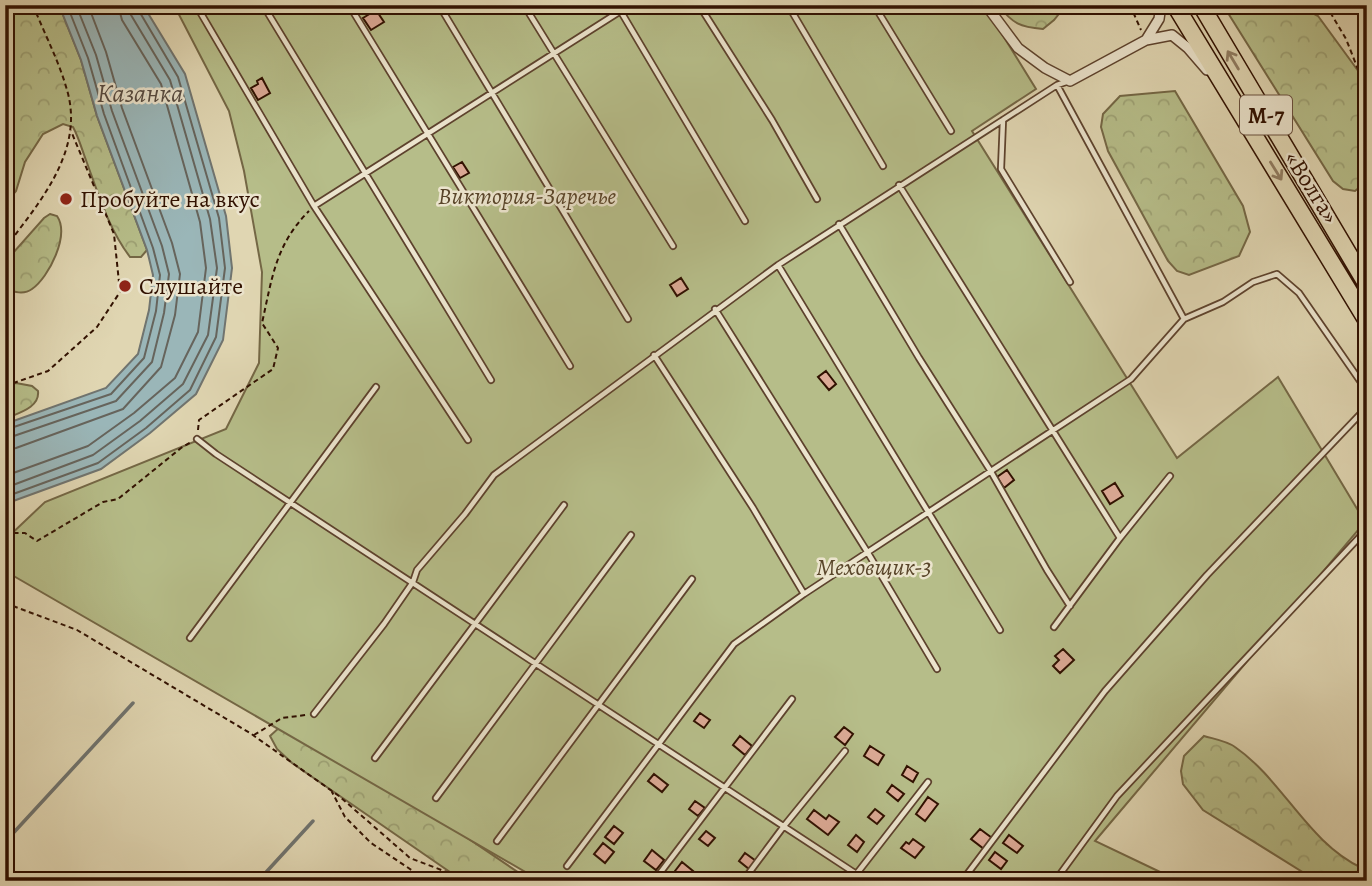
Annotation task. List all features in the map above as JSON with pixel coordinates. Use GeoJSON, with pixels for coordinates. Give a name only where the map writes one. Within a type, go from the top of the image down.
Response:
{"type":"FeatureCollection","features":[{"type":"Feature","properties":{"kind":"highway","name":"«Волга»"},"geometry":{"type":"LineString","coordinates":[[1175,5],[1226,93],[1367,321]]}},
{"type":"Feature","properties":{"kind":"highway","name":"«Волга»"},"geometry":{"type":"LineString","coordinates":[[1201,5],[1367,285]]}},
{"type":"Feature","properties":{"kind":"street"},"geometry":{"type":"LineString","coordinates":[[986,5],[1018,48],[1045,68],[1070,81],[1146,40],[1172,35],[1188,48],[1226,93]]}},
{"type":"Feature","properties":{"kind":"street"},"geometry":{"type":"LineString","coordinates":[[1146,40],[1159,19],[1161,5]]}},
{"type":"Feature","properties":{"kind":"lane"},"geometry":{"type":"LineString","coordinates":[[196,5],[314,206],[468,440]]}},
{"type":"Feature","properties":{"kind":"lane"},"geometry":{"type":"LineString","coordinates":[[263,5],[491,380]]}},
{"type":"Feature","properties":{"kind":"lane"},"geometry":{"type":"LineString","coordinates":[[349,5],[570,366]]}},
{"type":"Feature","properties":{"kind":"lane"},"geometry":{"type":"LineString","coordinates":[[439,5],[628,319]]}},
{"type":"Feature","properties":{"kind":"lane"},"geometry":{"type":"LineString","coordinates":[[524,5],[673,246]]}},
{"type":"Feature","properties":{"kind":"lane"},"geometry":{"type":"LineString","coordinates":[[617,5],[745,221]]}},
{"type":"Feature","properties":{"kind":"lane"},"geometry":{"type":"LineString","coordinates":[[314,206],[631,5]]}},
{"type":"Feature","properties":{"kind":"lane"},"geometry":{"type":"LineString","coordinates":[[699,5],[772,120],[817,199]]}},
{"type":"Feature","properties":{"kind":"lane"},"geometry":{"type":"LineString","coordinates":[[788,5],[883,166]]}},
{"type":"Feature","properties":{"kind":"lane"},"geometry":{"type":"LineString","coordinates":[[874,5],[951,131]]}},
{"type":"Feature","properties":{"kind":"lane"},"geometry":{"type":"LineString","coordinates":[[314,714],[384,624],[417,570],[494,475],[715,309],[839,223],[1057,85],[1070,81]]}},
{"type":"Feature","properties":{"kind":"lane"},"geometry":{"type":"LineString","coordinates":[[1057,85],[1184,319]]}},
{"type":"Feature","properties":{"kind":"lane"},"geometry":{"type":"LineString","coordinates":[[1003,119],[1001,169],[1070,282]]}},
{"type":"Feature","properties":{"kind":"lane"},"geometry":{"type":"LineString","coordinates":[[899,185],[1120,538]]}},
{"type":"Feature","properties":{"kind":"lane"},"geometry":{"type":"LineString","coordinates":[[839,223],[1070,606]]}},
{"type":"Feature","properties":{"kind":"lane"},"geometry":{"type":"LineString","coordinates":[[778,265],[1000,630]]}},
{"type":"Feature","properties":{"kind":"lane"},"geometry":{"type":"LineString","coordinates":[[566,866],[734,644],[804,594],[1131,379],[1184,319],[1223,302],[1253,282],[1277,274],[1299,293],[1367,391]]}},
{"type":"Feature","properties":{"kind":"lane"},"geometry":{"type":"LineString","coordinates":[[715,309],[868,553],[937,669]]}},
{"type":"Feature","properties":{"kind":"lane"},"geometry":{"type":"LineString","coordinates":[[654,355],[753,508],[804,594]]}},
{"type":"Feature","properties":{"kind":"lane"},"geometry":{"type":"LineString","coordinates":[[190,638],[376,387]]}},
{"type":"Feature","properties":{"kind":"lane"},"geometry":{"type":"LineString","coordinates":[[962,881],[1105,691],[1207,575],[1367,407]]}},
{"type":"Feature","properties":{"kind":"lane"},"geometry":{"type":"LineString","coordinates":[[197,439],[867,881]]}},
{"type":"Feature","properties":{"kind":"lane"},"geometry":{"type":"LineString","coordinates":[[1054,627],[1170,476]]}},
{"type":"Feature","properties":{"kind":"lane"},"geometry":{"type":"LineString","coordinates":[[375,758],[564,505]]}},
{"type":"Feature","properties":{"kind":"lane"},"geometry":{"type":"LineString","coordinates":[[1055,881],[1117,796],[1367,529]]}},
{"type":"Feature","properties":{"kind":"lane"},"geometry":{"type":"LineString","coordinates":[[436,798],[631,536]]}},
{"type":"Feature","properties":{"kind":"lane"},"geometry":{"type":"LineString","coordinates":[[497,841],[692,579]]}},
{"type":"Feature","properties":{"kind":"lane"},"geometry":{"type":"LineString","coordinates":[[654,881],[792,699]]}},
{"type":"Feature","properties":{"kind":"lane"},"geometry":{"type":"LineString","coordinates":[[743,881],[845,751]]}},
{"type":"Feature","properties":{"kind":"lane"},"geometry":{"type":"LineString","coordinates":[[851,881],[928,782]]}},
{"type":"Feature","properties":{"kind":"lane"},"geometry":{"type":"LineString","coordinates":[[1085,881],[1104,877],[1126,881]]}},
{"type":"Feature","properties":{"kind":"path"},"geometry":{"type":"LineString","coordinates":[[5,386],[47,371],[97,327],[120,292],[114,234],[71,131],[68,92],[33,5]]}},
{"type":"Feature","properties":{"kind":"path"},"geometry":{"type":"LineString","coordinates":[[1130,5],[1146,40]]}},
{"type":"Feature","properties":{"kind":"path"},"geometry":{"type":"LineString","coordinates":[[1326,5],[1346,38],[1367,92]]}},
{"type":"Feature","properties":{"kind":"path"},"geometry":{"type":"LineString","coordinates":[[5,248],[62,165],[71,131]]}},
{"type":"Feature","properties":{"kind":"path"},"geometry":{"type":"LineString","coordinates":[[5,533],[25,533],[37,541],[103,502],[118,499],[181,448],[197,439],[200,419],[273,369],[278,348],[262,323],[273,274],[284,240],[314,206]]}},
{"type":"Feature","properties":{"kind":"path"},"geometry":{"type":"LineString","coordinates":[[5,603],[77,629],[254,735],[331,790],[410,858],[470,881]]}},
{"type":"Feature","properties":{"kind":"path"},"geometry":{"type":"LineString","coordinates":[[254,735],[282,718],[314,714]]}},
{"type":"Feature","properties":{"kind":"path"},"geometry":{"type":"LineString","coordinates":[[331,790],[345,817],[371,844],[428,881]]}},
{"type":"Feature","properties":{"kind":"path"},"geometry":{"type":"LineString","coordinates":[[548,881],[566,866]]}},
{"type":"Feature","properties":{"kind":"green space"},"geometry":{"type":"Polygon","coordinates":[[[5,5],[59,5],[81,60],[97,116],[147,250],[141,257],[130,257],[116,235],[73,127],[63,124],[43,134],[25,162],[16,191],[5,204],[5,5]]]}},
{"type":"Feature","properties":{"kind":"green space","name":"Меховщик-3"},"geometry":{"type":"Polygon","coordinates":[[[174,5],[984,5],[1036,89],[972,131],[1177,458],[1278,377],[1365,522],[1095,841],[1179,881],[541,881],[5,571],[5,540],[45,502],[226,429],[259,363],[262,272],[244,171],[229,111],[174,5]]]}},
{"type":"Feature","properties":{"kind":"green space"},"geometry":{"type":"Polygon","coordinates":[[[998,5],[1066,5],[1043,29],[1018,23],[998,5]]]}},
{"type":"Feature","properties":{"kind":"green space"},"geometry":{"type":"Polygon","coordinates":[[[1223,5],[1297,5],[1318,16],[1367,83],[1367,181],[1355,191],[1343,189],[1333,181],[1223,5]]]}},
{"type":"Feature","properties":{"kind":"green space"},"geometry":{"type":"Polygon","coordinates":[[[1175,91],[1243,206],[1250,232],[1239,256],[1189,275],[1177,271],[1168,261],[1108,151],[1101,127],[1103,114],[1120,96],[1175,91]]]}},
{"type":"Feature","properties":{"kind":"green space"},"geometry":{"type":"Polygon","coordinates":[[[50,214],[57,216],[61,234],[51,266],[29,291],[5,289],[5,262],[50,214]]]}},
{"type":"Feature","properties":{"kind":"green space"},"geometry":{"type":"Polygon","coordinates":[[[16,383],[32,386],[38,391],[38,397],[32,406],[5,419],[5,385],[16,383]]]}},
{"type":"Feature","properties":{"kind":"green space"},"geometry":{"type":"Polygon","coordinates":[[[281,726],[311,732],[531,881],[463,881],[292,763],[277,749],[270,736],[281,726]]]}},
{"type":"Feature","properties":{"kind":"green space"},"geometry":{"type":"Polygon","coordinates":[[[1204,736],[1232,745],[1252,761],[1326,843],[1343,857],[1362,868],[1367,867],[1367,881],[1317,881],[1203,810],[1183,784],[1181,771],[1184,756],[1204,736]]]}},
{"type":"Feature","properties":{"kind":"water","name":"Казанка"},"geometry":{"type":"Polygon","coordinates":[[[59,5],[143,5],[185,74],[226,216],[232,268],[223,340],[196,394],[150,433],[101,469],[5,504],[5,424],[106,388],[138,354],[149,310],[153,275],[147,250],[97,116],[81,60],[59,5]]]}},
{"type":"Feature","properties":{"kind":"building"},"geometry":{"type":"Polygon","coordinates":[[[376,10],[384,22],[371,30],[363,18],[376,10]]]}},
{"type":"Feature","properties":{"kind":"building"},"geometry":{"type":"Polygon","coordinates":[[[262,78],[270,93],[258,100],[251,88],[262,78]]]}},
{"type":"Feature","properties":{"kind":"building"},"geometry":{"type":"Polygon","coordinates":[[[462,162],[469,173],[460,178],[453,167],[462,162]]]}},
{"type":"Feature","properties":{"kind":"building"},"geometry":{"type":"Polygon","coordinates":[[[681,278],[688,289],[677,296],[670,285],[681,278]]]}},
{"type":"Feature","properties":{"kind":"building"},"geometry":{"type":"Polygon","coordinates":[[[826,371],[836,384],[829,390],[818,377],[826,371]]]}},
{"type":"Feature","properties":{"kind":"building"},"geometry":{"type":"Polygon","coordinates":[[[1007,470],[1014,480],[1004,488],[997,477],[1007,470]]]}},
{"type":"Feature","properties":{"kind":"building"},"geometry":{"type":"Polygon","coordinates":[[[1115,483],[1123,496],[1110,504],[1102,491],[1115,483]]]}},
{"type":"Feature","properties":{"kind":"building"},"geometry":{"type":"Polygon","coordinates":[[[1063,649],[1074,660],[1060,673],[1053,666],[1059,660],[1055,656],[1063,649]]]}},
{"type":"Feature","properties":{"kind":"building"},"geometry":{"type":"Polygon","coordinates":[[[700,713],[710,720],[704,728],[694,721],[700,713]]]}},
{"type":"Feature","properties":{"kind":"building"},"geometry":{"type":"Polygon","coordinates":[[[844,727],[853,734],[845,745],[835,737],[844,727]]]}},
{"type":"Feature","properties":{"kind":"building"},"geometry":{"type":"Polygon","coordinates":[[[740,736],[752,746],[745,755],[733,745],[740,736]]]}},
{"type":"Feature","properties":{"kind":"building"},"geometry":{"type":"Polygon","coordinates":[[[870,746],[884,755],[878,765],[864,756],[870,746]]]}},
{"type":"Feature","properties":{"kind":"building"},"geometry":{"type":"Polygon","coordinates":[[[907,766],[918,773],[913,782],[902,775],[907,766]]]}},
{"type":"Feature","properties":{"kind":"building"},"geometry":{"type":"Polygon","coordinates":[[[654,774],[668,785],[662,792],[648,781],[654,774]]]}},
{"type":"Feature","properties":{"kind":"building"},"geometry":{"type":"Polygon","coordinates":[[[892,785],[904,794],[898,801],[887,792],[892,785]]]}},
{"type":"Feature","properties":{"kind":"building"},"geometry":{"type":"Polygon","coordinates":[[[928,797],[938,804],[925,821],[916,814],[928,797]]]}},
{"type":"Feature","properties":{"kind":"building"},"geometry":{"type":"Polygon","coordinates":[[[695,801],[705,808],[698,816],[689,809],[695,801]]]}},
{"type":"Feature","properties":{"kind":"building"},"geometry":{"type":"Polygon","coordinates":[[[875,809],[884,816],[877,824],[868,817],[875,809]]]}},
{"type":"Feature","properties":{"kind":"building"},"geometry":{"type":"Polygon","coordinates":[[[814,810],[826,819],[829,815],[839,822],[828,835],[807,819],[814,810]]]}},
{"type":"Feature","properties":{"kind":"building"},"geometry":{"type":"Polygon","coordinates":[[[614,826],[623,833],[614,844],[605,837],[614,826]]]}},
{"type":"Feature","properties":{"kind":"building"},"geometry":{"type":"Polygon","coordinates":[[[980,829],[992,838],[984,849],[971,839],[980,829]]]}},
{"type":"Feature","properties":{"kind":"building"},"geometry":{"type":"Polygon","coordinates":[[[706,831],[715,838],[708,846],[699,839],[706,831]]]}},
{"type":"Feature","properties":{"kind":"building"},"geometry":{"type":"Polygon","coordinates":[[[856,835],[864,842],[857,852],[848,845],[856,835]]]}},
{"type":"Feature","properties":{"kind":"building"},"geometry":{"type":"Polygon","coordinates":[[[1009,835],[1023,846],[1017,853],[1003,843],[1009,835]]]}},
{"type":"Feature","properties":{"kind":"building"},"geometry":{"type":"Polygon","coordinates":[[[913,839],[924,847],[915,858],[901,848],[913,839]]]}},
{"type":"Feature","properties":{"kind":"building"},"geometry":{"type":"Polygon","coordinates":[[[603,843],[614,852],[605,863],[594,854],[603,843]]]}},
{"type":"Feature","properties":{"kind":"building"},"geometry":{"type":"Polygon","coordinates":[[[652,850],[664,860],[656,870],[644,861],[652,850]]]}},
{"type":"Feature","properties":{"kind":"building"},"geometry":{"type":"Polygon","coordinates":[[[995,852],[1007,861],[1001,869],[989,860],[995,852]]]}},
{"type":"Feature","properties":{"kind":"building"},"geometry":{"type":"Polygon","coordinates":[[[745,853],[756,861],[749,869],[739,861],[745,853]]]}},
{"type":"Feature","properties":{"kind":"building"},"geometry":{"type":"Polygon","coordinates":[[[682,862],[693,871],[686,880],[675,871],[682,862]]]}},
{"type":"Feature","properties":{"kind":"waterway"},"geometry":{"type":"LineString","coordinates":[[5,842],[133,703]]}},
{"type":"Feature","properties":{"kind":"waterway"},"geometry":{"type":"LineString","coordinates":[[258,881],[313,821]]}},
{"type":"Feature","properties":{"kind":"place","name":"Пробуйте на вкус"},"geometry":{"type":"Point","coordinates":[66,199]}},
{"type":"Feature","properties":{"kind":"place","name":"Слушайте"},"geometry":{"type":"Point","coordinates":[125,286]}},
{"type":"Feature","properties":{"kind":"park label","name":"Виктория-Заречье"},"geometry":{"type":"Point","coordinates":[527,196]}}]}
